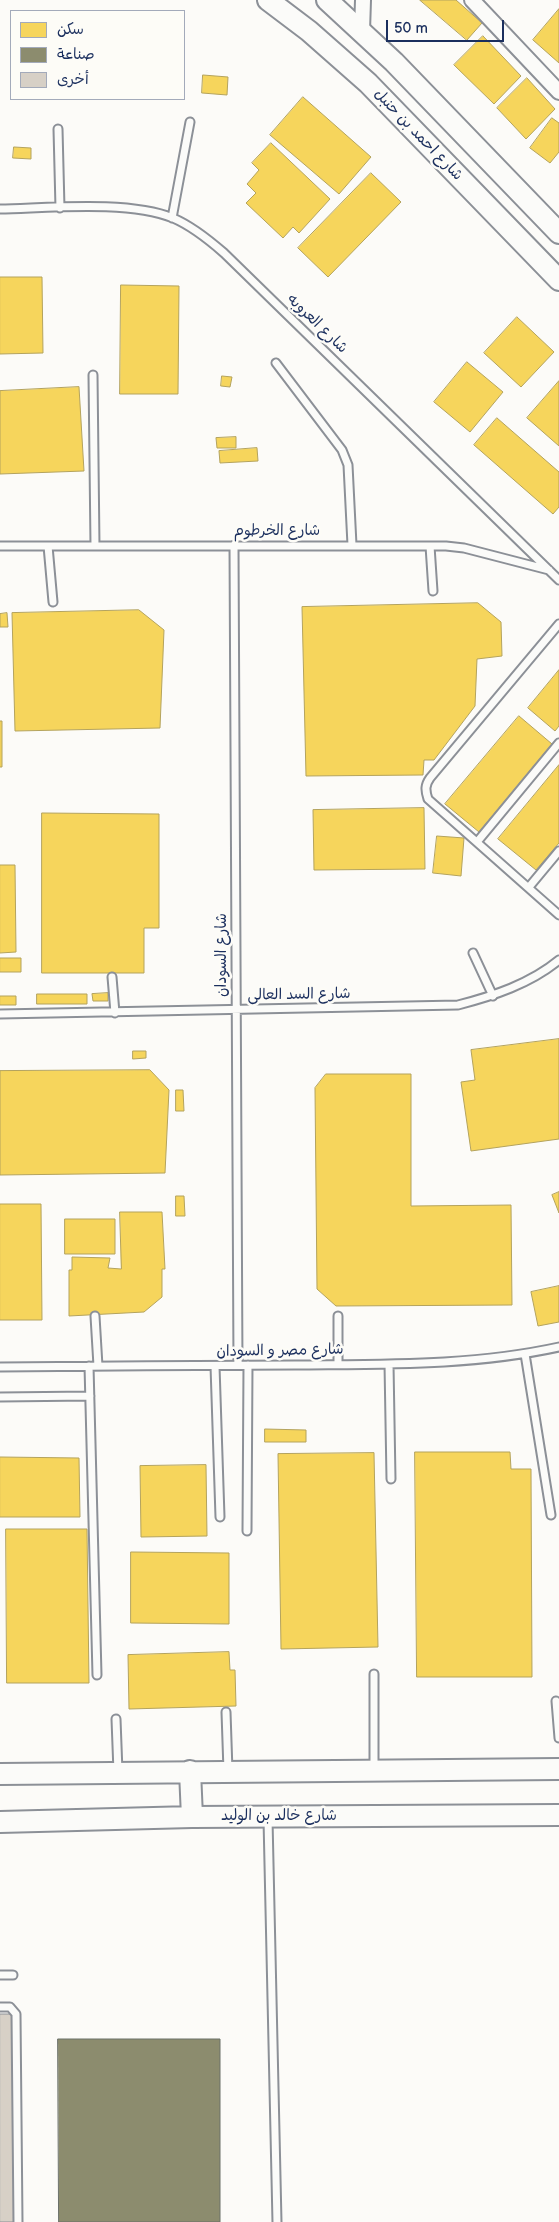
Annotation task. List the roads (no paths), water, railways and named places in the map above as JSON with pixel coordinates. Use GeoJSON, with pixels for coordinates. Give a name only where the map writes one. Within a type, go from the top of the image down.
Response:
{"type":"FeatureCollection","features":[{"type":"Feature","properties":{"kind":"main road","name":"شارع احمد بن حنبل"},"geometry":{"type":"LineString","coordinates":[[268,0],[310,31],[368,84],[559,280]]}},
{"type":"Feature","properties":{"kind":"main road"},"geometry":{"type":"LineString","coordinates":[[327,0],[394,62],[559,233]]}},
{"type":"Feature","properties":{"kind":"main road"},"geometry":{"type":"LineString","coordinates":[[0,1774],[559,1769]]}},
{"type":"Feature","properties":{"kind":"main road"},"geometry":{"type":"LineString","coordinates":[[190,1772],[192,1817]]}},
{"type":"Feature","properties":{"kind":"main road","name":"شارع خالد بن الوليد"},"geometry":{"type":"LineString","coordinates":[[0,1822],[192,1817],[559,1814]]}},
{"type":"Feature","properties":{"kind":"street"},"geometry":{"type":"LineString","coordinates":[[362,31],[363,0]]}},
{"type":"Feature","properties":{"kind":"street"},"geometry":{"type":"LineString","coordinates":[[472,0],[559,92]]}},
{"type":"Feature","properties":{"kind":"lane"},"geometry":{"type":"LineString","coordinates":[[172,218],[190,122]]}},
{"type":"Feature","properties":{"kind":"lane"},"geometry":{"type":"LineString","coordinates":[[58,129],[60,208]]}},
{"type":"Feature","properties":{"kind":"lane","name":"شارع العروبه"},"geometry":{"type":"LineString","coordinates":[[0,209],[131,208],[172,218],[191,227],[224,253],[559,580]]}},
{"type":"Feature","properties":{"kind":"lane"},"geometry":{"type":"LineString","coordinates":[[276,363],[342,450],[348,465],[352,545]]}},
{"type":"Feature","properties":{"kind":"lane"},"geometry":{"type":"LineString","coordinates":[[93,375],[95,546]]}},
{"type":"Feature","properties":{"kind":"lane","name":"شارع السودان"},"geometry":{"type":"LineString","coordinates":[[234,545],[238,1365]]}},
{"type":"Feature","properties":{"kind":"lane","name":"شارع الخرطوم"},"geometry":{"type":"LineString","coordinates":[[0,546],[430,546],[464,548],[550,571]]}},
{"type":"Feature","properties":{"kind":"lane"},"geometry":{"type":"LineString","coordinates":[[48,546],[53,602]]}},
{"type":"Feature","properties":{"kind":"lane"},"geometry":{"type":"LineString","coordinates":[[430,546],[433,591]]}},
{"type":"Feature","properties":{"kind":"lane"},"geometry":{"type":"LineString","coordinates":[[559,624],[427,783],[426,791],[428,799],[559,915]]}},
{"type":"Feature","properties":{"kind":"lane"},"geometry":{"type":"LineString","coordinates":[[478,842],[559,743]]}},
{"type":"Feature","properties":{"kind":"lane"},"geometry":{"type":"LineString","coordinates":[[529,887],[559,851]]}},
{"type":"Feature","properties":{"kind":"lane"},"geometry":{"type":"LineString","coordinates":[[473,954],[493,996]]}},
{"type":"Feature","properties":{"kind":"lane","name":"شارع السد العالى"},"geometry":{"type":"LineString","coordinates":[[0,1014],[236,1011],[458,1005],[493,996],[526,982],[559,960]]}},
{"type":"Feature","properties":{"kind":"lane"},"geometry":{"type":"LineString","coordinates":[[112,977],[115,1012]]}},
{"type":"Feature","properties":{"kind":"lane"},"geometry":{"type":"LineString","coordinates":[[95,1316],[98,1366]]}},
{"type":"Feature","properties":{"kind":"lane"},"geometry":{"type":"LineString","coordinates":[[338,1316],[338,1364]]}},
{"type":"Feature","properties":{"kind":"lane","name":"شارع مصر و السودان"},"geometry":{"type":"LineString","coordinates":[[0,1367],[458,1362],[525,1354],[559,1347]]}},
{"type":"Feature","properties":{"kind":"lane"},"geometry":{"type":"LineString","coordinates":[[525,1354],[552,1515]]}},
{"type":"Feature","properties":{"kind":"lane"},"geometry":{"type":"LineString","coordinates":[[389,1364],[391,1480]]}},
{"type":"Feature","properties":{"kind":"lane"},"geometry":{"type":"LineString","coordinates":[[247,1531],[248,1365]]}},
{"type":"Feature","properties":{"kind":"lane"},"geometry":{"type":"LineString","coordinates":[[90,1366],[96,1675]]}},
{"type":"Feature","properties":{"kind":"lane"},"geometry":{"type":"LineString","coordinates":[[215,1366],[220,1518]]}},
{"type":"Feature","properties":{"kind":"lane"},"geometry":{"type":"LineString","coordinates":[[0,1397],[90,1396]]}},
{"type":"Feature","properties":{"kind":"lane"},"geometry":{"type":"LineString","coordinates":[[374,1674],[374,1770]]}},
{"type":"Feature","properties":{"kind":"lane"},"geometry":{"type":"LineString","coordinates":[[556,1701],[559,1738]]}},
{"type":"Feature","properties":{"kind":"lane"},"geometry":{"type":"LineString","coordinates":[[226,1712],[228,1771]]}},
{"type":"Feature","properties":{"kind":"lane"},"geometry":{"type":"LineString","coordinates":[[116,1718],[118,1772]]}},
{"type":"Feature","properties":{"kind":"lane"},"geometry":{"type":"LineString","coordinates":[[268,1816],[277,2222]]}},
{"type":"Feature","properties":{"kind":"lane"},"geometry":{"type":"LineString","coordinates":[[0,1975],[13,1975]]}},
{"type":"Feature","properties":{"kind":"lane"},"geometry":{"type":"LineString","coordinates":[[0,2007],[10,2007],[16,2014],[18,2222]]}}]}
